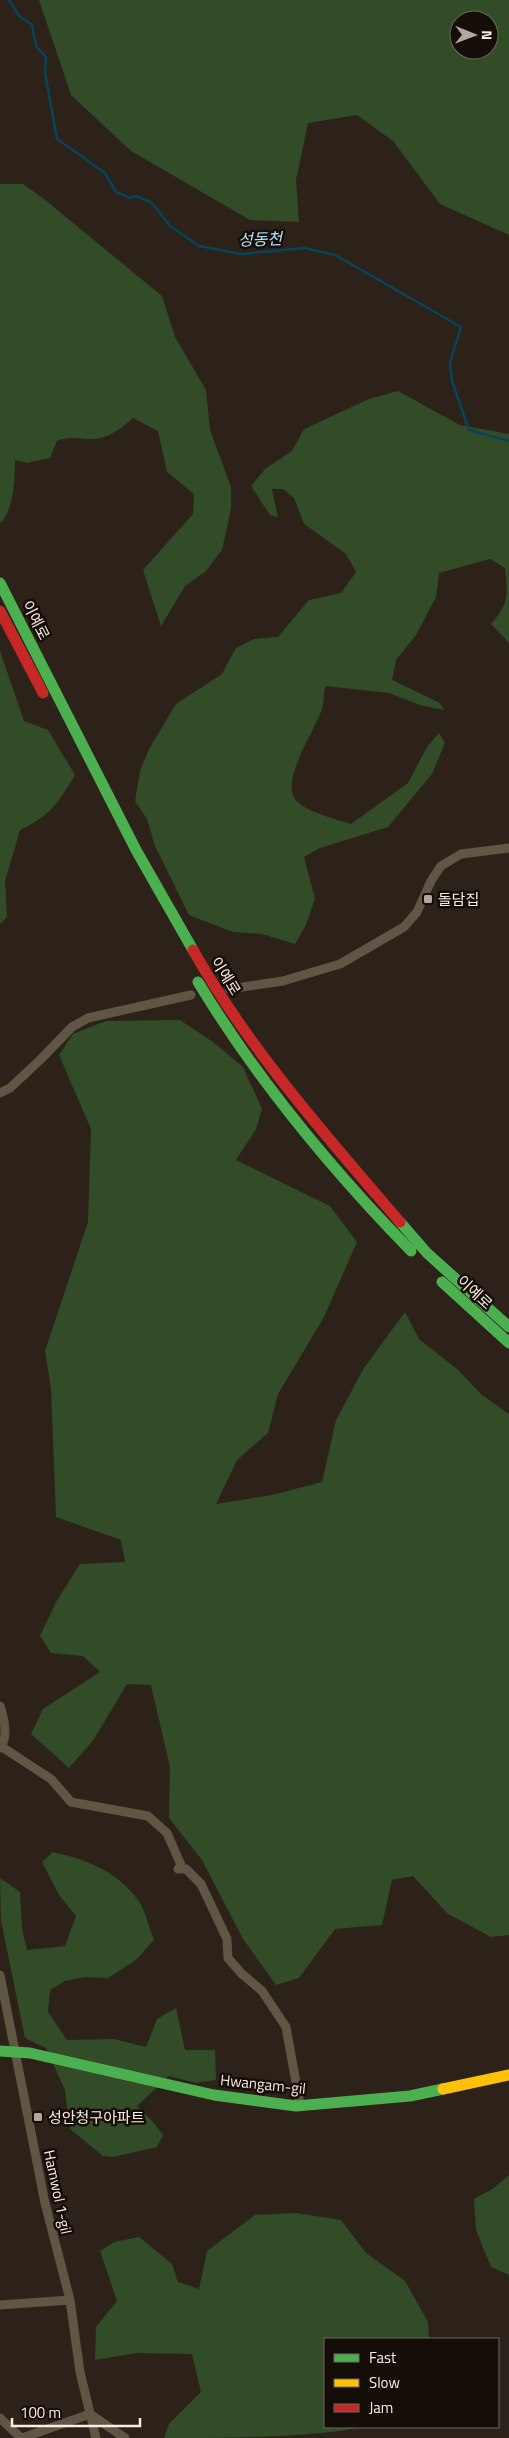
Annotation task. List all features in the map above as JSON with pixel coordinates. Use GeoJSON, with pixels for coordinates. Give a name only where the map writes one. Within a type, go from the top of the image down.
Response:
{"type":"FeatureCollection","features":[{"type":"Feature","properties":{"kind":"main road","name":"이예로"},"geometry":{"type":"LineString","coordinates":[[0,583],[136,850],[214,986],[281,1080],[426,1253],[509,1327]]}},
{"type":"Feature","properties":{"kind":"main road","name":"이예로"},"geometry":{"type":"LineString","coordinates":[[0,611],[155,907],[215,1012],[267,1088],[381,1222],[459,1298],[509,1343]]}},
{"type":"Feature","properties":{"kind":"main road","name":"Hwangam-gil"},"geometry":{"type":"LineString","coordinates":[[0,2051],[16,2050],[214,2095],[296,2106],[410,2096],[509,2075]]}},
{"type":"Feature","properties":{"kind":"street"},"geometry":{"type":"LineString","coordinates":[[229,989],[283,981],[340,964],[404,927],[417,912],[431,881],[441,866],[461,854],[509,848]]}},
{"type":"Feature","properties":{"kind":"street"},"geometry":{"type":"LineString","coordinates":[[0,1093],[10,1088],[72,1027],[88,1018],[191,995]]}},
{"type":"Feature","properties":{"kind":"street"},"geometry":{"type":"LineString","coordinates":[[0,1706],[4,1717],[5,1734],[1,1747],[51,1779],[71,1802],[148,1816],[167,1833],[180,1865],[178,1869],[186,1869],[201,1884],[227,1939],[228,1958],[262,1991],[286,2027],[298,2099],[296,2106]]}},
{"type":"Feature","properties":{"kind":"street","name":"Hamwol 1-gil"},"geometry":{"type":"LineString","coordinates":[[0,1975],[45,2203],[70,2300],[80,2372],[96,2438]]}},
{"type":"Feature","properties":{"kind":"street"},"geometry":{"type":"LineString","coordinates":[[0,2305],[70,2300]]}},
{"type":"Feature","properties":{"kind":"street"},"geometry":{"type":"LineString","coordinates":[[0,2418],[21,2438],[90,2414],[125,2438]]}},
{"type":"Feature","properties":{"kind":"green space"},"geometry":{"type":"Polygon","coordinates":[[[39,0],[509,0],[509,235],[440,204],[393,141],[357,115],[308,123],[296,180],[299,222],[250,220],[131,151],[71,95],[39,0]]]}},
{"type":"Feature","properties":{"kind":"green space"},"geometry":{"type":"Polygon","coordinates":[[[0,184],[23,184],[162,296],[175,337],[206,390],[210,430],[231,487],[231,509],[222,550],[206,571],[185,586],[161,626],[143,570],[193,514],[194,494],[167,472],[158,431],[133,418],[118,430],[101,438],[70,438],[57,441],[50,458],[27,463],[15,460],[11,502],[5,518],[0,523],[0,184]]]}},
{"type":"Feature","properties":{"kind":"green space"},"geometry":{"type":"Polygon","coordinates":[[[398,391],[460,425],[509,434],[509,643],[491,624],[504,604],[507,586],[505,568],[490,559],[439,573],[436,597],[416,635],[396,660],[392,680],[440,703],[444,710],[420,705],[389,693],[325,686],[322,709],[301,754],[292,779],[292,790],[295,799],[313,811],[351,824],[408,783],[427,747],[439,733],[445,743],[432,774],[388,827],[320,848],[304,857],[315,899],[306,925],[295,944],[262,934],[233,932],[189,915],[155,846],[147,819],[135,801],[140,771],[149,749],[176,704],[222,674],[236,648],[254,639],[278,637],[309,600],[341,593],[356,572],[346,554],[304,524],[294,498],[283,489],[272,489],[278,517],[270,515],[251,486],[265,469],[292,451],[304,429],[369,399],[398,391]]]}},
{"type":"Feature","properties":{"kind":"green space"},"geometry":{"type":"Polygon","coordinates":[[[0,651],[24,721],[48,730],[75,775],[64,793],[46,814],[20,830],[5,881],[7,917],[0,924],[0,651]]]}},
{"type":"Feature","properties":{"kind":"green space"},"geometry":{"type":"Polygon","coordinates":[[[180,1020],[213,1042],[243,1067],[262,1109],[256,1129],[236,1160],[330,1206],[357,1242],[324,1317],[278,1394],[268,1433],[237,1460],[216,1504],[272,1495],[322,1482],[336,1420],[364,1368],[405,1312],[419,1339],[458,1370],[482,1395],[509,1414],[509,1935],[491,1937],[448,1914],[413,1876],[392,1880],[382,1925],[335,1929],[299,1978],[276,1985],[243,1939],[202,1860],[169,1818],[170,1767],[151,1685],[127,1684],[94,1739],[69,1768],[31,1734],[43,1709],[100,1672],[83,1656],[51,1653],[40,1636],[56,1602],[80,1564],[125,1562],[121,1540],[56,1517],[51,1389],[45,1351],[88,1222],[91,1129],[59,1055],[73,1034],[106,1021],[180,1020]]]}},
{"type":"Feature","properties":{"kind":"green space"},"geometry":{"type":"Polygon","coordinates":[[[53,1852],[89,1863],[111,1874],[121,1882],[141,1904],[154,1940],[136,1960],[108,1978],[84,1977],[65,1981],[50,1990],[48,2012],[67,2040],[114,2039],[146,2047],[157,2019],[176,2008],[185,2050],[215,2050],[216,2080],[196,2083],[169,2076],[137,2106],[163,2135],[157,2147],[113,2157],[103,2156],[70,2129],[65,2090],[46,2048],[25,2038],[1,1921],[0,1878],[20,1892],[22,1928],[27,1950],[65,1946],[76,1916],[59,1895],[42,1862],[53,1852]]]}},
{"type":"Feature","properties":{"kind":"green space"},"geometry":{"type":"Polygon","coordinates":[[[509,2175],[509,2275],[491,2267],[476,2230],[474,2199],[494,2188],[509,2175]]]}},
{"type":"Feature","properties":{"kind":"green space"},"geometry":{"type":"Polygon","coordinates":[[[296,2213],[341,2220],[366,2253],[405,2281],[428,2322],[429,2338],[324,2338],[324,2428],[358,2428],[292,2435],[164,2438],[169,2424],[201,2392],[192,2354],[137,2353],[95,2360],[96,2327],[117,2301],[100,2251],[114,2242],[139,2237],[172,2264],[178,2282],[199,2289],[207,2251],[255,2215],[296,2213]]]}},
{"type":"Feature","properties":{"kind":"waterway","name":"성동천"},"geometry":{"type":"LineString","coordinates":[[9,0],[19,16],[32,25],[36,46],[46,57],[45,73],[57,139],[105,173],[116,192],[130,198],[136,196],[152,203],[170,226],[199,246],[242,254],[304,248],[335,255],[461,327],[450,362],[452,381],[469,430],[509,441]]}},
{"type":"Feature","properties":{"kind":"traffic: fast"},"geometry":{"type":"LineString","coordinates":[[0,583],[136,850],[193,950]]}},
{"type":"Feature","properties":{"kind":"traffic: fast"},"geometry":{"type":"LineString","coordinates":[[198,982],[221,1019],[270,1089],[324,1156],[411,1251]]}},
{"type":"Feature","properties":{"kind":"traffic: fast"},"geometry":{"type":"LineString","coordinates":[[400,1222],[427,1253],[509,1327]]}},
{"type":"Feature","properties":{"kind":"traffic: fast"},"geometry":{"type":"LineString","coordinates":[[442,1282],[509,1343]]}},
{"type":"Feature","properties":{"kind":"traffic: fast"},"geometry":{"type":"LineString","coordinates":[[0,2051],[30,2053],[214,2095],[296,2106],[410,2096],[443,2089]]}},
{"type":"Feature","properties":{"kind":"traffic: slow"},"geometry":{"type":"LineString","coordinates":[[443,2089],[509,2075]]}},
{"type":"Feature","properties":{"kind":"traffic: jam"},"geometry":{"type":"LineString","coordinates":[[0,611],[43,693]]}},
{"type":"Feature","properties":{"kind":"traffic: jam"},"geometry":{"type":"LineString","coordinates":[[193,950],[215,987],[264,1057],[317,1124],[400,1222]]}},
{"type":"Feature","properties":{"kind":"place","name":"돌담집"},"geometry":{"type":"Point","coordinates":[428,899]}},
{"type":"Feature","properties":{"kind":"place","name":"성안청구아파트"},"geometry":{"type":"Point","coordinates":[38,2117]}}]}
